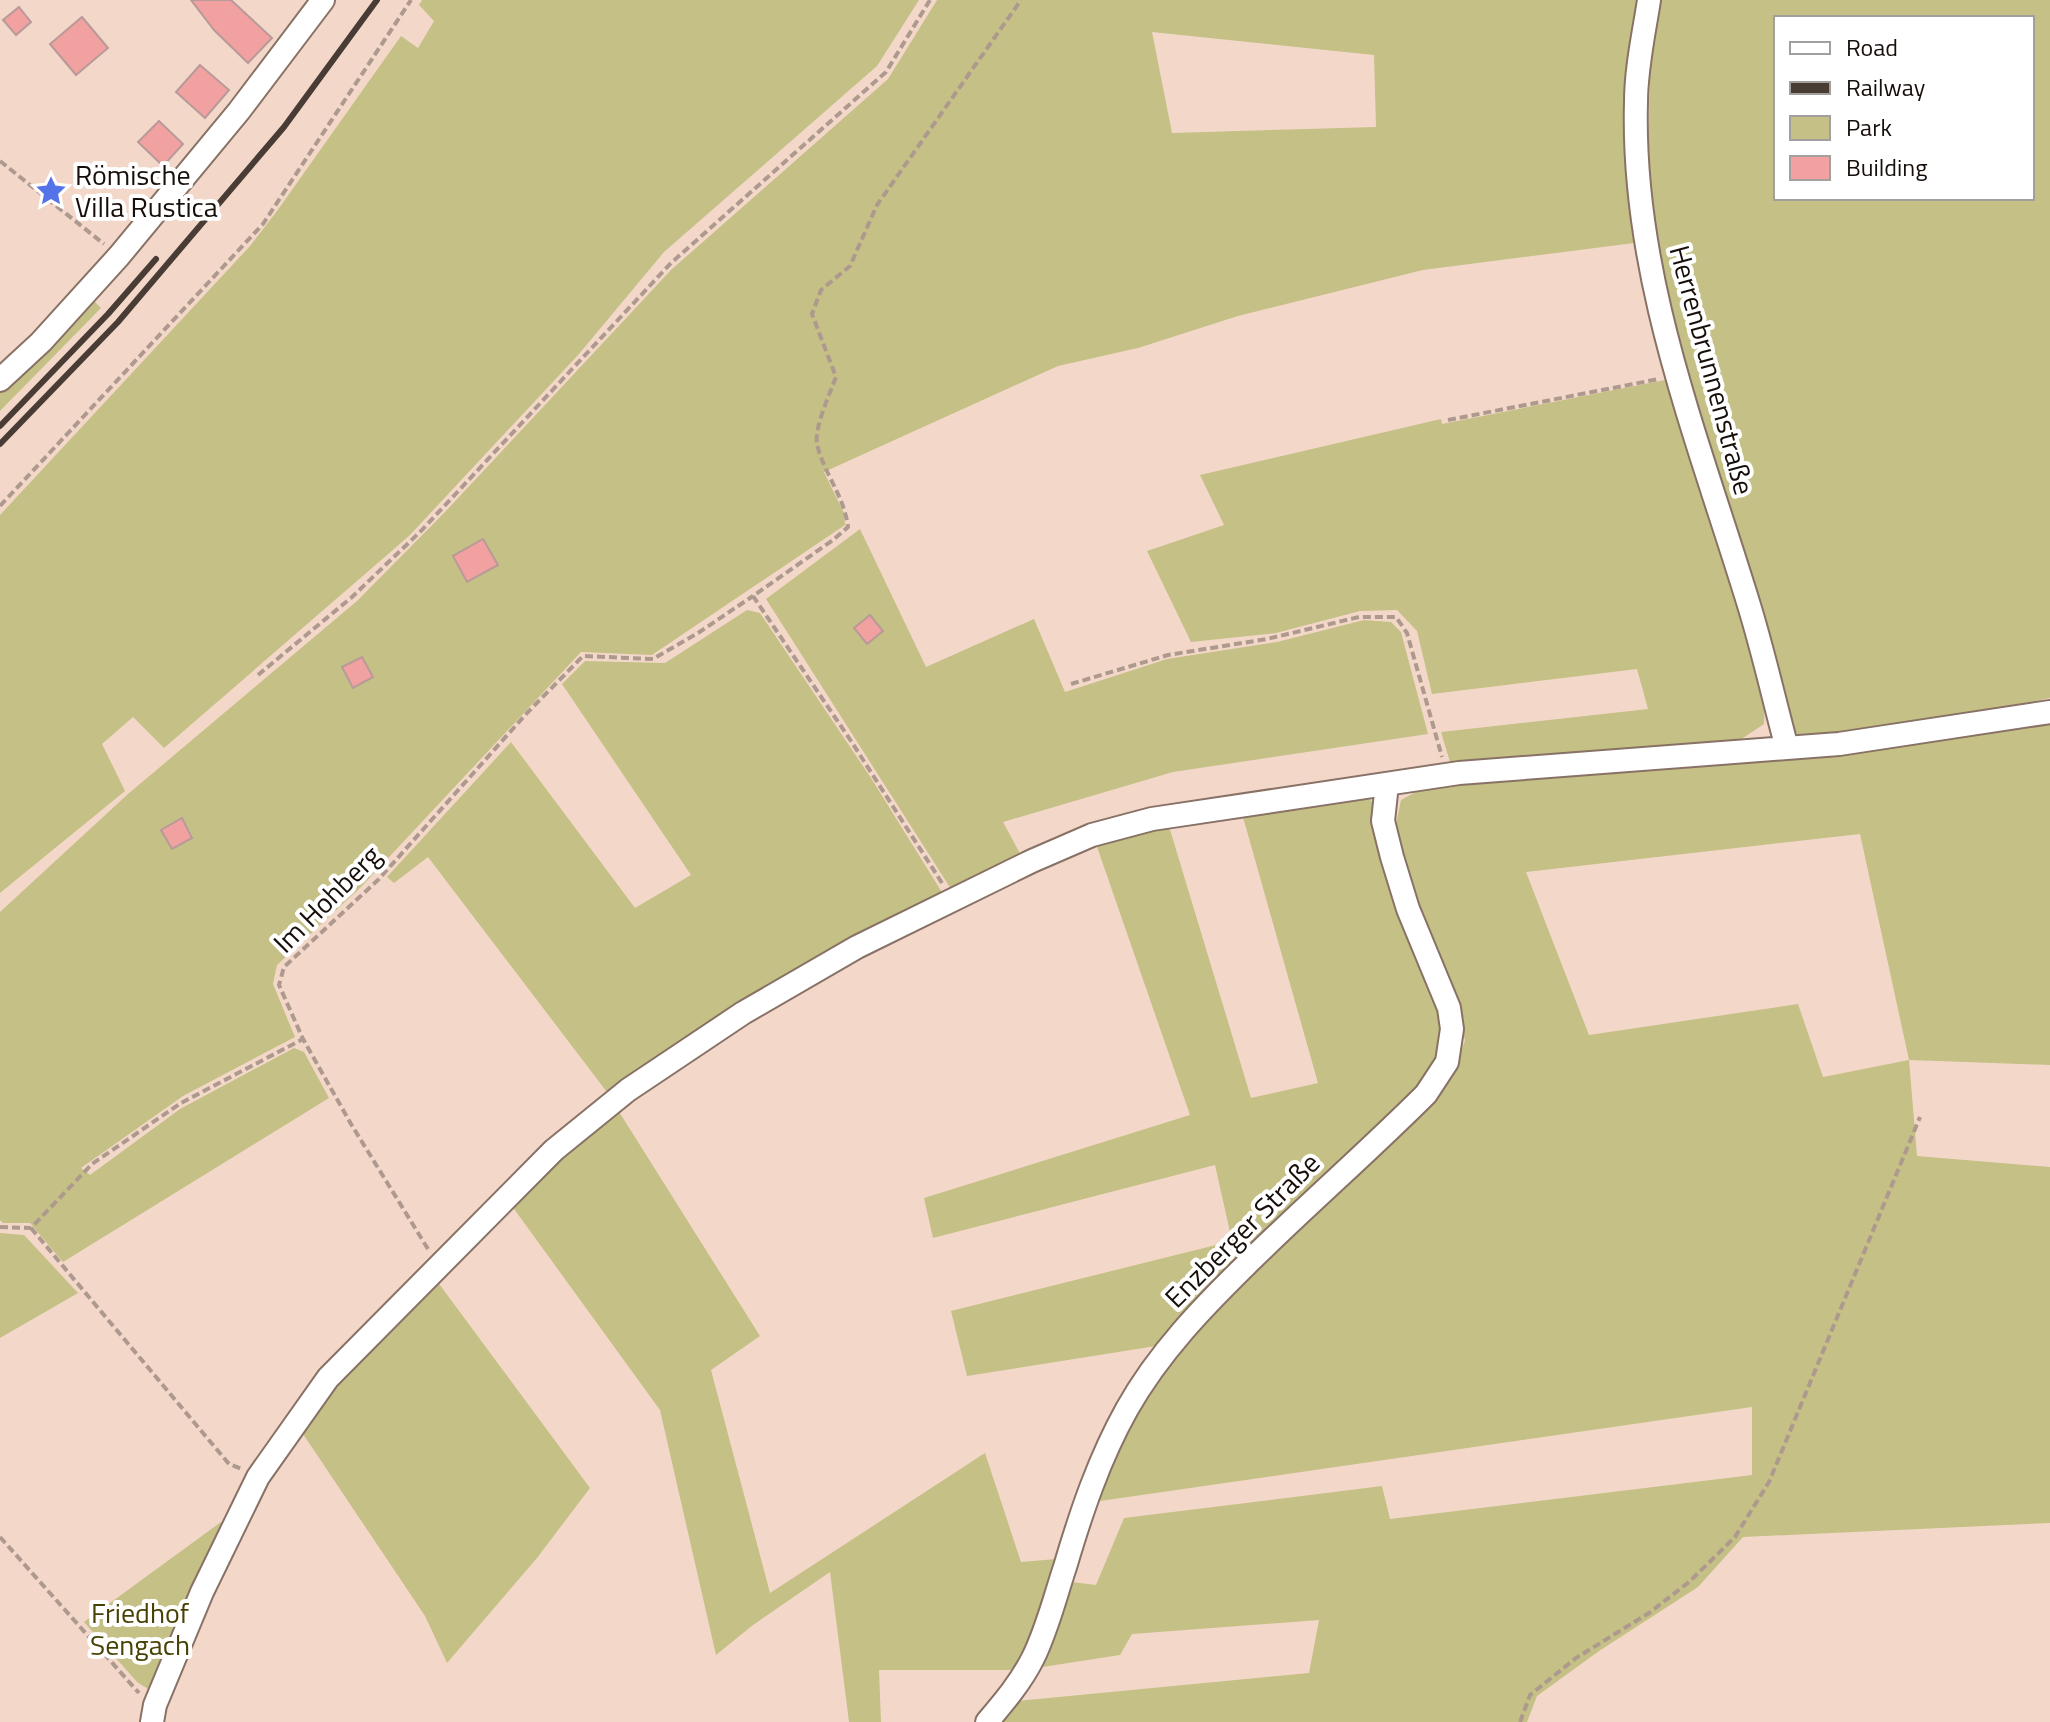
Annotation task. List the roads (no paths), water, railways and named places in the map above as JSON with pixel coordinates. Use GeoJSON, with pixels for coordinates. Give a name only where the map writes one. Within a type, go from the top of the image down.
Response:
{"type":"FeatureCollection","features":[{"type":"Feature","properties":{"kind":"street"},"geometry":{"type":"LineString","coordinates":[[0,380],[10,361],[41,342],[119,256],[239,111],[323,0]]}},
{"type":"Feature","properties":{"kind":"street","name":"Herrenbrunnenstraße"},"geometry":{"type":"LineString","coordinates":[[1649,0],[1636,101],[1641,212],[1663,324],[1749,605],[1787,748]]}},
{"type":"Feature","properties":{"kind":"street"},"geometry":{"type":"LineString","coordinates":[[153,1713],[202,1592],[258,1477],[328,1378],[554,1150],[628,1090],[743,1013],[857,947],[952,899],[1092,835],[1152,819],[1447,774],[1572,762],[1787,748],[1898,736],[2050,712]]}},
{"type":"Feature","properties":{"kind":"street","name":"Enzberger Straße"},"geometry":{"type":"LineString","coordinates":[[987,1722],[1014,1689],[1033,1658],[1082,1510],[1112,1436],[1154,1367],[1179,1334],[1230,1281],[1426,1094],[1447,1062],[1452,1041],[1449,1008],[1408,909],[1392,857],[1383,821],[1387,784]]}},
{"type":"Feature","properties":{"kind":"railway"},"geometry":{"type":"LineString","coordinates":[[0,444],[118,322],[284,127],[377,0]]}},
{"type":"Feature","properties":{"kind":"railway"},"geometry":{"type":"LineString","coordinates":[[0,426],[108,314],[156,259]]}},
{"type":"Feature","properties":{"kind":"place","name":"Römische Villa Rustica"},"geometry":{"type":"Point","coordinates":[51,191]}},
{"type":"Feature","properties":{"kind":"park label","name":"Friedhof Sengach"},"geometry":{"type":"Point","coordinates":[140,1629]}}]}
